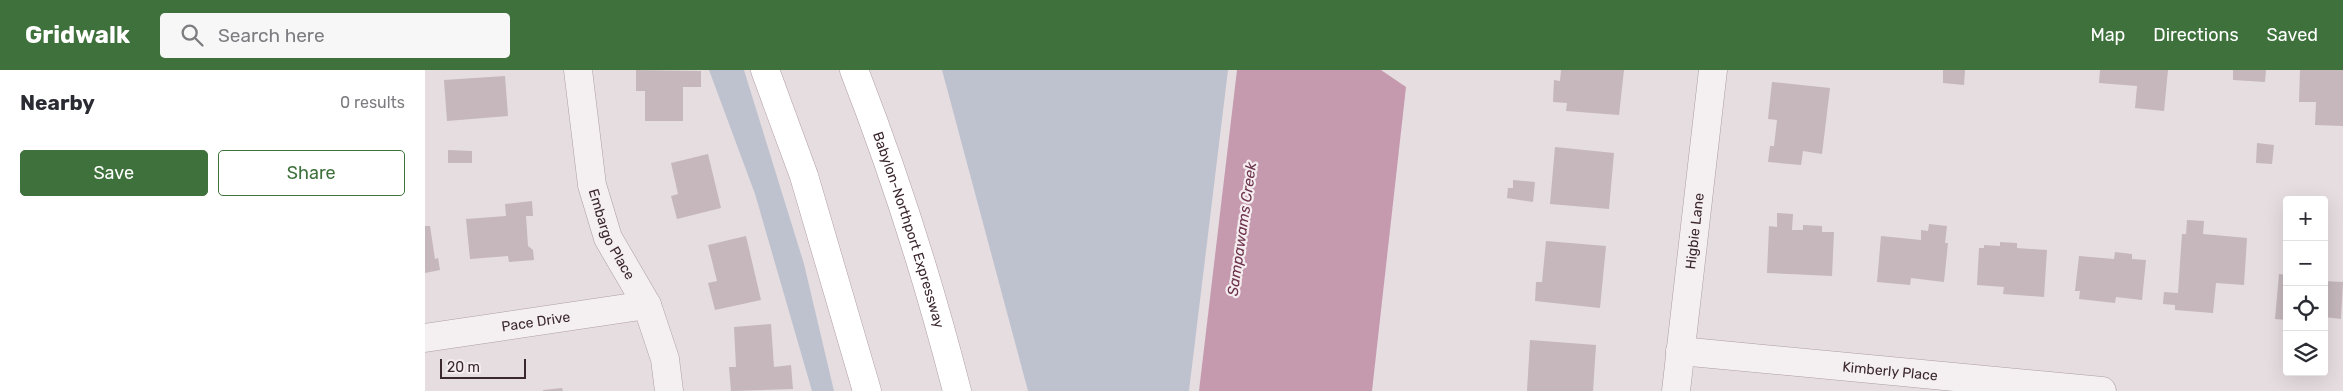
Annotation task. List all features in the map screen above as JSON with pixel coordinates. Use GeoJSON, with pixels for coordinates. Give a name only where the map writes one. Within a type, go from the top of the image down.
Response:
{"type":"FeatureCollection","features":[{"type":"Feature","properties":{"kind":"main road"},"geometry":{"type":"LineString","coordinates":[[765,70],[804,176],[867,391]]}},
{"type":"Feature","properties":{"kind":"main road","name":"Babylon-Northport Expressway"},"geometry":{"type":"LineString","coordinates":[[854,70],[910,230],[935,308],[957,391]]}},
{"type":"Feature","properties":{"kind":"street","name":"Embargo Place"},"geometry":{"type":"LineString","coordinates":[[577,70],[592,185],[608,238],[647,305],[665,359],[669,391]]}},
{"type":"Feature","properties":{"kind":"street","name":"Higbie Lane"},"geometry":{"type":"LineString","coordinates":[[1676,391],[1713,70]]}},
{"type":"Feature","properties":{"kind":"street","name":"Pace Drive"},"geometry":{"type":"LineString","coordinates":[[425,338],[647,305]]}},
{"type":"Feature","properties":{"kind":"street","name":"Kimberly Place"},"geometry":{"type":"LineString","coordinates":[[1680,351],[2102,391]]}},
{"type":"Feature","properties":{"kind":"shaded area"},"geometry":{"type":"Polygon","coordinates":[[[709,70],[744,70],[804,264],[834,391],[812,391],[755,194],[709,70]]]}},
{"type":"Feature","properties":{"kind":"shaded area"},"geometry":{"type":"Polygon","coordinates":[[[942,70],[1228,70],[1189,391],[1028,391],[942,70]]]}},
{"type":"Feature","properties":{"kind":"water","name":"Sampawams Creek"},"geometry":{"type":"Polygon","coordinates":[[[1237,70],[1381,70],[1406,87],[1372,391],[1199,391],[1237,70]]]}},
{"type":"Feature","properties":{"kind":"building"},"geometry":{"type":"Polygon","coordinates":[[[636,70],[701,71],[701,87],[683,87],[683,121],[645,121],[645,91],[636,91],[636,70]]]}},
{"type":"Feature","properties":{"kind":"building"},"geometry":{"type":"Polygon","coordinates":[[[1561,70],[1624,70],[1619,115],[1566,111],[1567,103],[1553,102],[1554,80],[1560,81],[1561,70]]]}},
{"type":"Feature","properties":{"kind":"building"},"geometry":{"type":"Polygon","coordinates":[[[1943,70],[1965,70],[1964,85],[1943,83],[1943,70]]]}},
{"type":"Feature","properties":{"kind":"building"},"geometry":{"type":"Polygon","coordinates":[[[2100,70],[2168,70],[2164,111],[2135,108],[2137,86],[2099,83],[2100,70]]]}},
{"type":"Feature","properties":{"kind":"building"},"geometry":{"type":"Polygon","coordinates":[[[2233,70],[2266,70],[2265,82],[2233,80],[2233,70]]]}},
{"type":"Feature","properties":{"kind":"building"},"geometry":{"type":"Polygon","coordinates":[[[2300,70],[2343,70],[2343,126],[2315,125],[2316,102],[2299,102],[2300,70]]]}},
{"type":"Feature","properties":{"kind":"building"},"geometry":{"type":"Polygon","coordinates":[[[505,76],[508,116],[447,121],[444,80],[505,76]]]}},
{"type":"Feature","properties":{"kind":"building"},"geometry":{"type":"Polygon","coordinates":[[[1772,82],[1830,88],[1822,154],[1803,151],[1801,165],[1768,162],[1770,146],[1774,146],[1777,120],[1768,119],[1772,82]]]}},
{"type":"Feature","properties":{"kind":"building"},"geometry":{"type":"Polygon","coordinates":[[[2257,143],[2274,145],[2272,164],[2256,163],[2257,143]]]}},
{"type":"Feature","properties":{"kind":"building"},"geometry":{"type":"Polygon","coordinates":[[[1555,147],[1614,153],[1609,209],[1550,204],[1555,147]]]}},
{"type":"Feature","properties":{"kind":"building"},"geometry":{"type":"Polygon","coordinates":[[[448,150],[472,151],[472,163],[448,163],[448,150]]]}},
{"type":"Feature","properties":{"kind":"building"},"geometry":{"type":"Polygon","coordinates":[[[708,154],[721,208],[677,219],[671,196],[678,194],[671,163],[708,154]]]}},
{"type":"Feature","properties":{"kind":"building"},"geometry":{"type":"Polygon","coordinates":[[[1513,180],[1535,182],[1533,202],[1507,198],[1508,188],[1513,188],[1513,180]]]}},
{"type":"Feature","properties":{"kind":"building"},"geometry":{"type":"Polygon","coordinates":[[[532,201],[533,216],[526,216],[528,246],[533,250],[534,260],[509,262],[508,256],[470,259],[466,219],[506,216],[505,204],[532,201]]]}},
{"type":"Feature","properties":{"kind":"building"},"geometry":{"type":"Polygon","coordinates":[[[1777,213],[1793,214],[1792,230],[1803,230],[1803,225],[1822,226],[1822,232],[1834,232],[1832,276],[1767,273],[1769,226],[1777,227],[1777,213]]]}},
{"type":"Feature","properties":{"kind":"building"},"geometry":{"type":"Polygon","coordinates":[[[2187,220],[2204,221],[2203,234],[2247,238],[2244,285],[2216,283],[2213,313],[2175,310],[2175,305],[2163,304],[2164,292],[2178,293],[2182,234],[2186,234],[2187,220]]]}},
{"type":"Feature","properties":{"kind":"building"},"geometry":{"type":"Polygon","coordinates":[[[1929,224],[1947,226],[1945,243],[1948,243],[1944,282],[1911,278],[1910,285],[1877,282],[1881,236],[1921,240],[1921,230],[1928,231],[1929,224]]]}},
{"type":"Feature","properties":{"kind":"building"},"geometry":{"type":"Polygon","coordinates":[[[425,226],[430,226],[435,259],[438,258],[440,270],[425,273],[425,226]]]}},
{"type":"Feature","properties":{"kind":"building"},"geometry":{"type":"Polygon","coordinates":[[[746,236],[761,300],[715,310],[708,283],[717,281],[708,245],[746,236]]]}},
{"type":"Feature","properties":{"kind":"building"},"geometry":{"type":"Polygon","coordinates":[[[1546,241],[1606,246],[1600,308],[1535,301],[1536,282],[1542,282],[1546,241]]]}},
{"type":"Feature","properties":{"kind":"building"},"geometry":{"type":"Polygon","coordinates":[[[2000,242],[2017,243],[2017,248],[2047,250],[2044,297],[2003,294],[2004,287],[1977,285],[1979,248],[1984,248],[1984,245],[2000,246],[2000,242]]]}},
{"type":"Feature","properties":{"kind":"building"},"geometry":{"type":"Polygon","coordinates":[[[2115,252],[2132,254],[2132,259],[2146,260],[2142,300],[2116,297],[2115,303],[2079,299],[2080,291],[2075,291],[2079,256],[2114,259],[2115,252]]]}},
{"type":"Feature","properties":{"kind":"building"},"geometry":{"type":"Polygon","coordinates":[[[2279,274],[2283,274],[2283,320],[2275,319],[2279,274]]]}},
{"type":"Feature","properties":{"kind":"building"},"geometry":{"type":"Polygon","coordinates":[[[2328,281],[2343,282],[2341,319],[2328,317],[2328,281]]]}},
{"type":"Feature","properties":{"kind":"building"},"geometry":{"type":"Polygon","coordinates":[[[771,324],[774,367],[791,365],[793,389],[731,391],[729,367],[736,367],[734,327],[771,324]]]}},
{"type":"Feature","properties":{"kind":"building"},"geometry":{"type":"Polygon","coordinates":[[[1530,340],[1596,345],[1593,391],[1527,391],[1530,340]]]}},
{"type":"Feature","properties":{"kind":"building"},"geometry":{"type":"Polygon","coordinates":[[[562,388],[563,391],[543,391],[543,390],[562,388]]]}}]}
